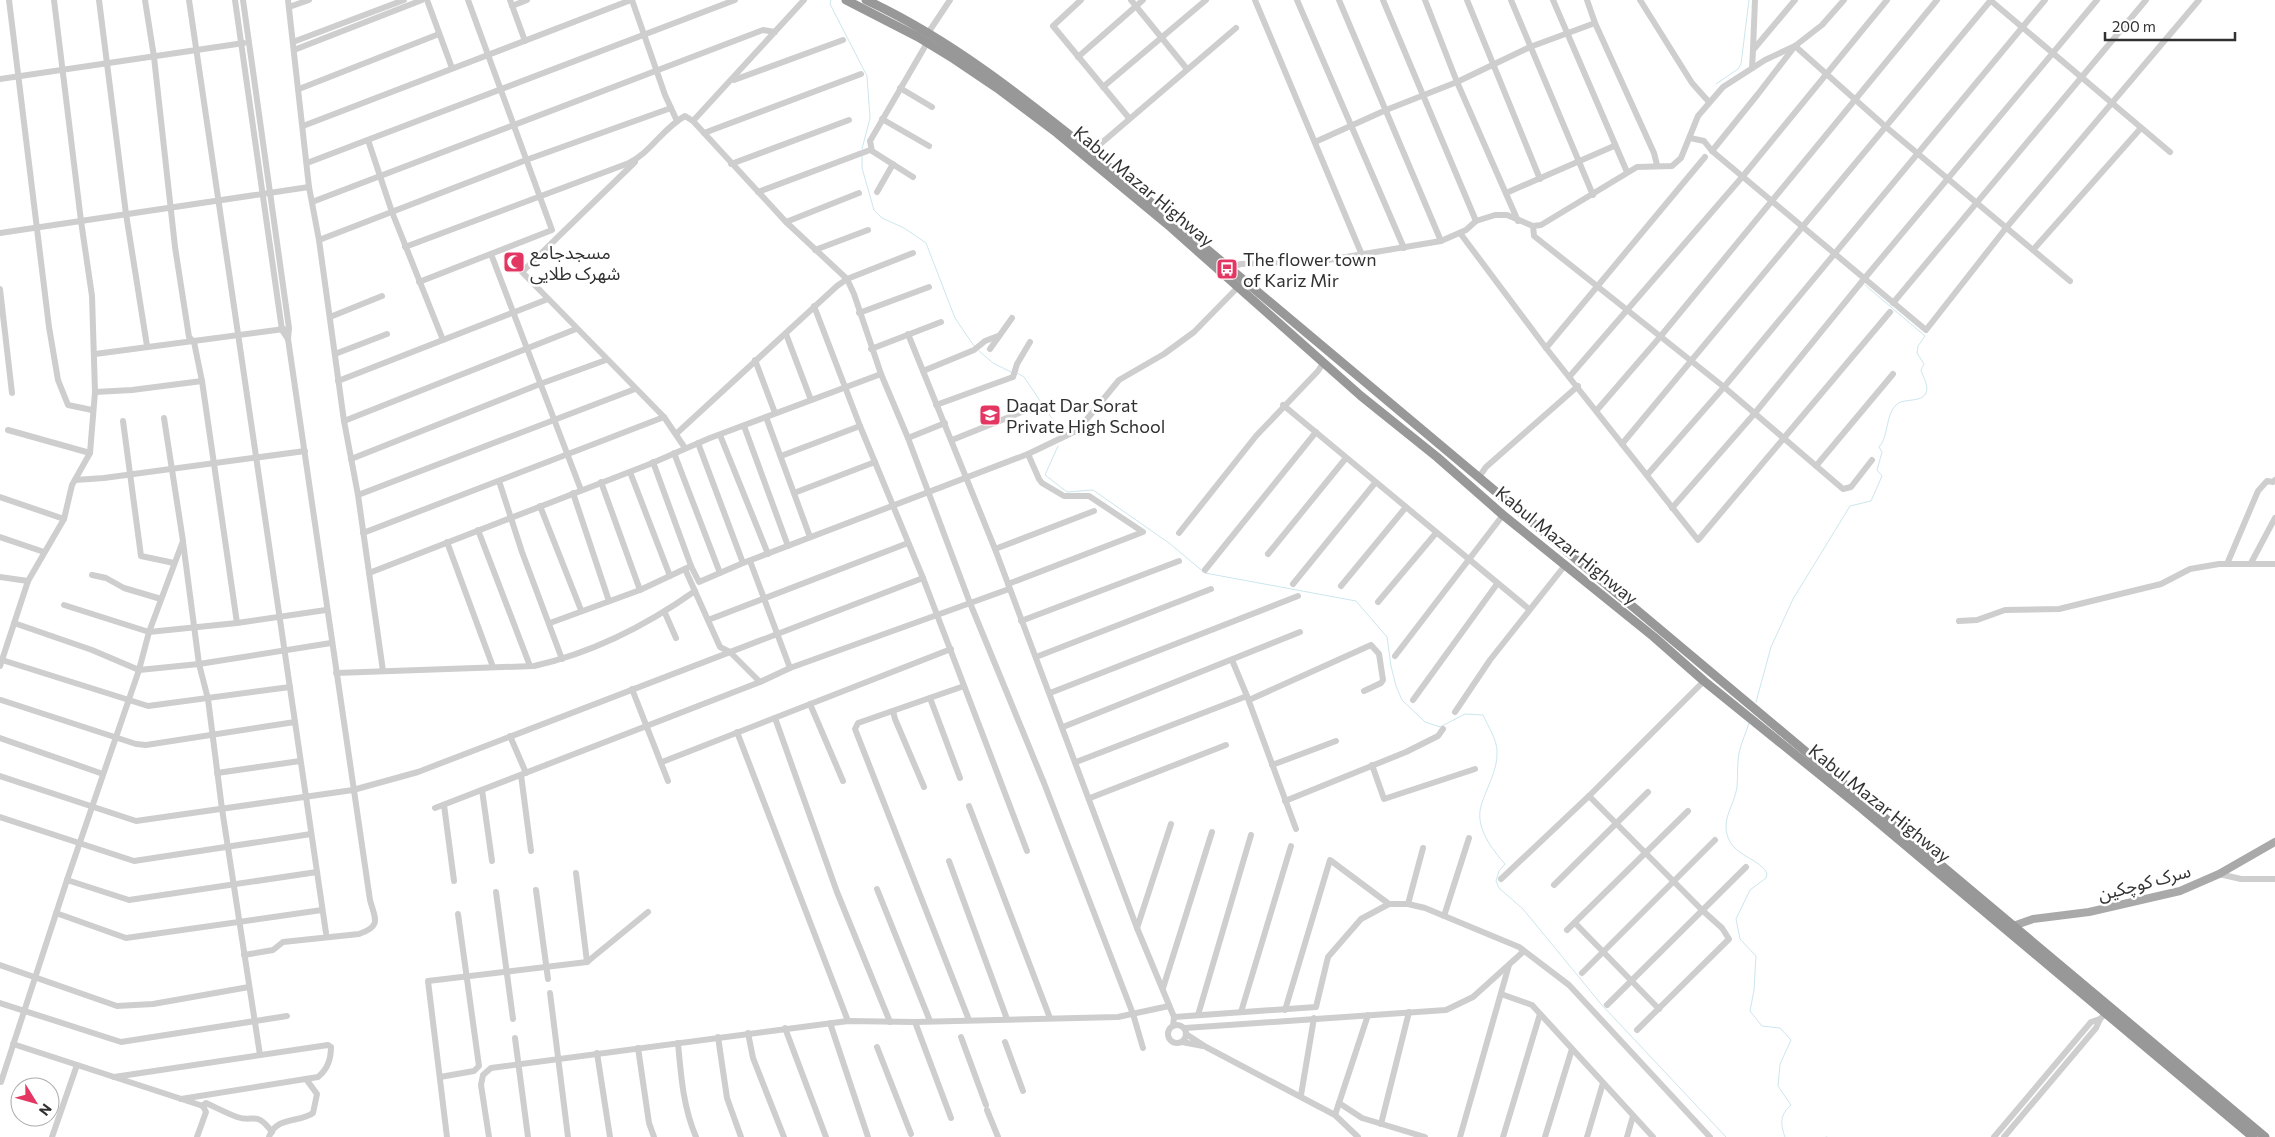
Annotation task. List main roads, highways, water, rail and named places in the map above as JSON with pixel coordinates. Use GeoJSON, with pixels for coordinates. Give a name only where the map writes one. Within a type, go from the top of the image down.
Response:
{"type":"FeatureCollection","features":[{"type":"Feature","properties":{"kind":"highway","name":"Kabul Mazar Highway"},"geometry":{"type":"LineString","coordinates":[[846,0],[869,3],[998,78],[1030,108],[1151,206],[1228,272],[1245,280],[1514,509],[1673,639],[2265,1137]]}},
{"type":"Feature","properties":{"kind":"highway","name":"Kabul Mazar Highway"},"geometry":{"type":"LineString","coordinates":[[923,33],[927,43],[1030,108],[1091,152],[1112,175]]}},
{"type":"Feature","properties":{"kind":"highway","name":"Kabul Mazar Highway"},"geometry":{"type":"LineString","coordinates":[[1228,272],[1238,287],[1323,363],[1503,515],[1566,564],[1704,681],[1860,807],[2103,1016],[2253,1137]]}},
{"type":"Feature","properties":{"kind":"main road","name":"سرک کوچکین"},"geometry":{"type":"LineString","coordinates":[[2013,926],[2033,919],[2089,912],[2150,900],[2180,891],[2219,874],[2275,842]]}},
{"type":"Feature","properties":{"kind":"waterway"},"geometry":{"type":"LineString","coordinates":[[831,0],[830,4],[867,76],[870,118],[862,149]]}},
{"type":"Feature","properties":{"kind":"waterway"},"geometry":{"type":"LineString","coordinates":[[1716,84],[1738,69],[1741,64],[1749,0]]}},
{"type":"Feature","properties":{"kind":"waterway"},"geometry":{"type":"LineString","coordinates":[[862,155],[862,168],[874,210],[882,218],[904,228],[926,243],[955,318],[974,346]]}},
{"type":"Feature","properties":{"kind":"waterway"},"geometry":{"type":"LineString","coordinates":[[1756,702],[1771,647],[1793,599],[1850,506],[1871,501],[1882,476],[1877,470],[1882,452],[1879,447],[1893,408],[1900,402],[1921,398],[1927,390],[1921,370],[1924,364],[1917,353],[1918,346],[1925,336],[1865,285]]}},
{"type":"Feature","properties":{"kind":"waterway"},"geometry":{"type":"LineString","coordinates":[[979,351],[993,363],[1013,373]]}},
{"type":"Feature","properties":{"kind":"waterway"},"geometry":{"type":"LineString","coordinates":[[1017,373],[1024,377],[1053,420],[1058,435]]}},
{"type":"Feature","properties":{"kind":"waterway"},"geometry":{"type":"LineString","coordinates":[[1058,446],[1045,475],[1067,492],[1093,490],[1169,543],[1205,573],[1356,601],[1387,637],[1391,666],[1402,700],[1425,722],[1440,727],[1465,714],[1483,715],[1497,747],[1497,758],[1496,766],[1481,806],[1480,822],[1490,845],[1505,864],[1499,871],[1496,881],[1499,888],[1523,909],[1601,1004],[1726,1137]]}},
{"type":"Feature","properties":{"kind":"waterway"},"geometry":{"type":"LineString","coordinates":[[1749,723],[1739,753],[1737,787],[1728,814],[1726,827],[1730,842],[1734,847],[1759,864],[1767,873],[1766,878],[1750,890],[1736,919],[1740,939],[1756,956],[1754,990],[1750,1011],[1762,1026],[1780,1028],[1791,1040],[1780,1064],[1778,1086],[1791,1105],[1785,1112],[1782,1120],[1785,1137]]}},
{"type":"Feature","properties":{"kind":"place","name":"مسجدجامع شهرک طلایی"},"geometry":{"type":"Point","coordinates":[514,262]}},
{"type":"Feature","properties":{"kind":"place","name":"The flower town of Kariz Mir"},"geometry":{"type":"Point","coordinates":[1227,269]}},
{"type":"Feature","properties":{"kind":"place","name":"Daqat Dar Sorat Private High School"},"geometry":{"type":"Point","coordinates":[990,415]}}]}
